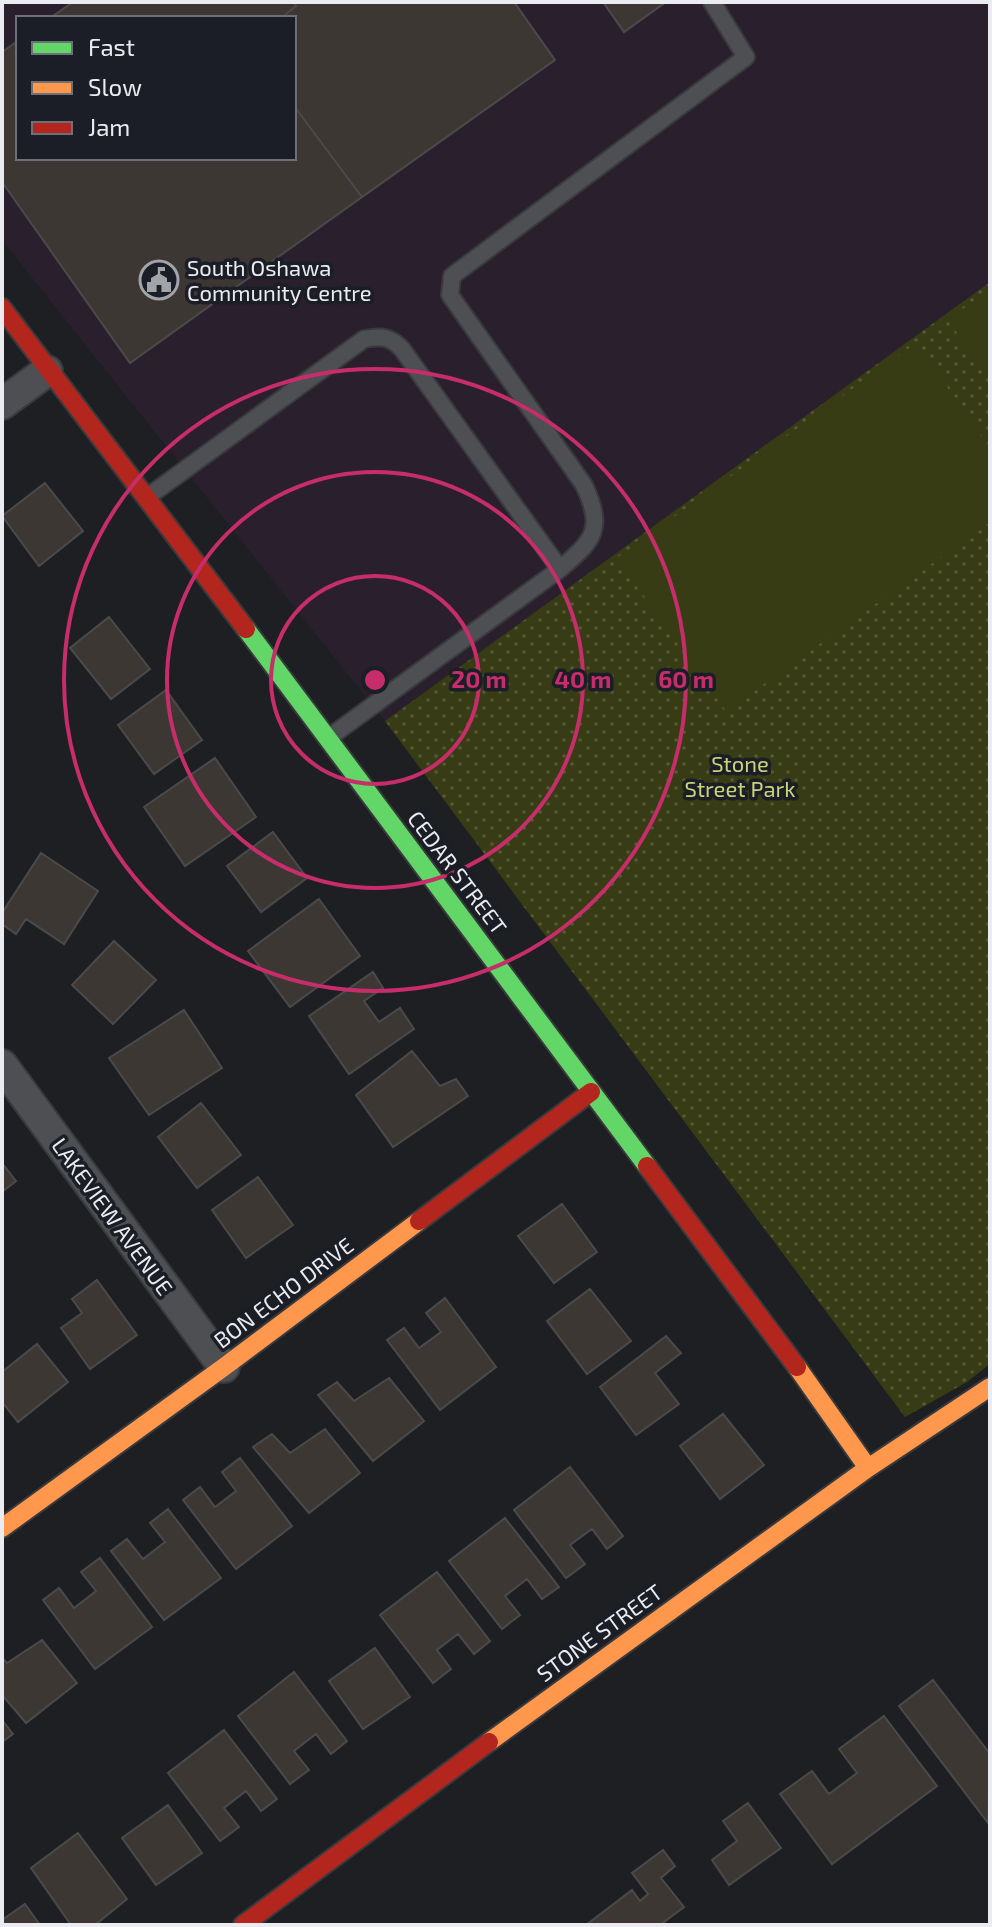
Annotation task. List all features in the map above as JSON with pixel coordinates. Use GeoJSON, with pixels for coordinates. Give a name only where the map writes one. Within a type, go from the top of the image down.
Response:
{"type":"FeatureCollection","features":[{"type":"Feature","properties":{"kind":"street","name":"CEDAR STREET"},"geometry":{"type":"LineString","coordinates":[[2,308],[329,738],[839,1424],[868,1468]]}},
{"type":"Feature","properties":{"kind":"street"},"geometry":{"type":"LineString","coordinates":[[2,404],[47,371]]}},
{"type":"Feature","properties":{"kind":"street","name":"LAKEVIEW AVENUE"},"geometry":{"type":"LineString","coordinates":[[2,1065],[224,1367]]}},
{"type":"Feature","properties":{"kind":"street","name":"BON ECHO DRIVE"},"geometry":{"type":"LineString","coordinates":[[2,1528],[224,1367],[591,1092]]}},
{"type":"Feature","properties":{"kind":"street","name":"STONE STREET"},"geometry":{"type":"LineString","coordinates":[[243,1925],[541,1703],[868,1468],[990,1387]]}},
{"type":"Feature","properties":{"kind":"lane"},"geometry":{"type":"LineString","coordinates":[[329,738],[560,569],[582,551],[595,530],[594,508],[584,485],[450,295],[452,276],[746,57],[712,2]]}},
{"type":"Feature","properties":{"kind":"lane"},"geometry":{"type":"LineString","coordinates":[[145,499],[364,339],[380,337],[393,340],[402,349],[560,569]]}},
{"type":"Feature","properties":{"kind":"shaded area"},"geometry":{"type":"Polygon","coordinates":[[[2,2],[990,2],[990,282],[385,721],[2,240],[2,2]]]}},
{"type":"Feature","properties":{"kind":"green space","name":"Stone Street Park"},"geometry":{"type":"Polygon","coordinates":[[[990,282],[990,1364],[967,1382],[905,1417],[385,721],[990,282]]]}},
{"type":"Feature","properties":{"kind":"green space"},"geometry":{"type":"Polygon","coordinates":[[[990,289],[990,380],[948,320],[990,289]]]}},
{"type":"Feature","properties":{"kind":"green space"},"geometry":{"type":"Polygon","coordinates":[[[916,343],[990,448],[990,522],[726,711],[617,558],[916,343]]]}},
{"type":"Feature","properties":{"kind":"building"},"geometry":{"type":"Polygon","coordinates":[[[73,2],[293,2],[296,6],[284,16],[53,16],[73,2]]]}},
{"type":"Feature","properties":{"kind":"building"},"geometry":{"type":"Polygon","coordinates":[[[293,2],[514,2],[555,60],[362,197],[296,109],[296,16],[284,16],[296,6],[293,2]]]}},
{"type":"Feature","properties":{"kind":"building"},"geometry":{"type":"Polygon","coordinates":[[[603,2],[666,2],[624,32],[603,2]]]}},
{"type":"Feature","properties":{"kind":"building","name":"South Oshawa Community Centre"},"geometry":{"type":"Polygon","coordinates":[[[16,42],[16,160],[296,160],[296,109],[362,197],[130,363],[2,182],[2,52],[16,42]]]}},
{"type":"Feature","properties":{"kind":"building"},"geometry":{"type":"Polygon","coordinates":[[[45,483],[83,531],[39,566],[2,516],[45,483]]]}},
{"type":"Feature","properties":{"kind":"building"},"geometry":{"type":"Polygon","coordinates":[[[109,617],[150,669],[111,699],[70,648],[109,617]]]}},
{"type":"Feature","properties":{"kind":"building"},"geometry":{"type":"Polygon","coordinates":[[[166,690],[202,740],[154,774],[118,725],[166,690]]]}},
{"type":"Feature","properties":{"kind":"building"},"geometry":{"type":"Polygon","coordinates":[[[215,758],[256,817],[185,866],[144,807],[215,758]]]}},
{"type":"Feature","properties":{"kind":"building"},"geometry":{"type":"Polygon","coordinates":[[[273,832],[307,878],[261,912],[227,866],[273,832]]]}},
{"type":"Feature","properties":{"kind":"building"},"geometry":{"type":"Polygon","coordinates":[[[41,853],[98,891],[64,944],[26,919],[16,934],[2,924],[2,913],[41,853]]]}},
{"type":"Feature","properties":{"kind":"building"},"geometry":{"type":"Polygon","coordinates":[[[319,899],[360,956],[290,1007],[248,951],[319,899]]]}},
{"type":"Feature","properties":{"kind":"building"},"geometry":{"type":"Polygon","coordinates":[[[114,941],[156,980],[113,1024],[72,985],[114,941]]]}},
{"type":"Feature","properties":{"kind":"building"},"geometry":{"type":"Polygon","coordinates":[[[373,972],[383,988],[364,1001],[379,1022],[400,1008],[414,1029],[349,1074],[309,1016],[373,972]]]}},
{"type":"Feature","properties":{"kind":"building"},"geometry":{"type":"Polygon","coordinates":[[[184,1010],[222,1068],[149,1115],[109,1058],[184,1010]]]}},
{"type":"Feature","properties":{"kind":"building"},"geometry":{"type":"Polygon","coordinates":[[[412,1051],[440,1086],[456,1079],[468,1096],[393,1147],[356,1095],[412,1051]]]}},
{"type":"Feature","properties":{"kind":"building"},"geometry":{"type":"Polygon","coordinates":[[[201,1103],[241,1155],[197,1188],[158,1137],[201,1103]]]}},
{"type":"Feature","properties":{"kind":"building"},"geometry":{"type":"Polygon","coordinates":[[[2,1163],[16,1181],[2,1192],[2,1163]]]}},
{"type":"Feature","properties":{"kind":"building"},"geometry":{"type":"Polygon","coordinates":[[[258,1177],[293,1225],[246,1258],[212,1210],[258,1177]]]}},
{"type":"Feature","properties":{"kind":"building"},"geometry":{"type":"Polygon","coordinates":[[[562,1204],[597,1252],[554,1283],[518,1236],[562,1204]]]}},
{"type":"Feature","properties":{"kind":"building"},"geometry":{"type":"Polygon","coordinates":[[[97,1280],[137,1335],[90,1369],[61,1328],[82,1313],[72,1299],[97,1280]]]}},
{"type":"Feature","properties":{"kind":"building"},"geometry":{"type":"Polygon","coordinates":[[[590,1289],[631,1341],[587,1374],[547,1321],[590,1289]]]}},
{"type":"Feature","properties":{"kind":"building"},"geometry":{"type":"Polygon","coordinates":[[[445,1298],[496,1367],[440,1410],[387,1340],[404,1328],[419,1348],[441,1332],[426,1313],[445,1298]]]}},
{"type":"Feature","properties":{"kind":"building"},"geometry":{"type":"Polygon","coordinates":[[[666,1336],[681,1353],[655,1373],[679,1404],[636,1435],[600,1387],[666,1336]]]}},
{"type":"Feature","properties":{"kind":"building"},"geometry":{"type":"Polygon","coordinates":[[[37,1344],[68,1382],[18,1422],[2,1402],[2,1372],[37,1344]]]}},
{"type":"Feature","properties":{"kind":"building"},"geometry":{"type":"Polygon","coordinates":[[[389,1378],[424,1421],[373,1461],[318,1395],[337,1382],[354,1401],[389,1378]]]}},
{"type":"Feature","properties":{"kind":"building"},"geometry":{"type":"Polygon","coordinates":[[[723,1414],[764,1465],[720,1499],[680,1446],[723,1414]]]}},
{"type":"Feature","properties":{"kind":"building"},"geometry":{"type":"Polygon","coordinates":[[[325,1429],[360,1473],[309,1513],[253,1447],[272,1434],[290,1453],[325,1429]]]}},
{"type":"Feature","properties":{"kind":"building"},"geometry":{"type":"Polygon","coordinates":[[[240,1458],[292,1526],[236,1569],[183,1500],[200,1487],[215,1507],[236,1491],[222,1472],[240,1458]]]}},
{"type":"Feature","properties":{"kind":"building"},"geometry":{"type":"Polygon","coordinates":[[[570,1467],[623,1536],[607,1549],[592,1529],[570,1545],[585,1564],[566,1578],[514,1510],[570,1467]]]}},
{"type":"Feature","properties":{"kind":"building"},"geometry":{"type":"Polygon","coordinates":[[[168,1509],[221,1578],[164,1620],[111,1551],[127,1539],[143,1559],[165,1542],[150,1523],[168,1509]]]}},
{"type":"Feature","properties":{"kind":"building"},"geometry":{"type":"Polygon","coordinates":[[[505,1518],[559,1587],[542,1599],[527,1579],[505,1596],[520,1615],[502,1629],[449,1561],[505,1518]]]}},
{"type":"Feature","properties":{"kind":"building"},"geometry":{"type":"Polygon","coordinates":[[[100,1558],[152,1627],[95,1669],[43,1600],[59,1588],[74,1608],[96,1591],[81,1572],[100,1558]]]}},
{"type":"Feature","properties":{"kind":"building"},"geometry":{"type":"Polygon","coordinates":[[[437,1572],[490,1641],[474,1654],[458,1634],[437,1650],[451,1669],[433,1683],[380,1615],[437,1572]]]}},
{"type":"Feature","properties":{"kind":"building"},"geometry":{"type":"Polygon","coordinates":[[[42,1640],[77,1683],[26,1723],[2,1695],[2,1658],[7,1663],[42,1640]]]}},
{"type":"Feature","properties":{"kind":"building"},"geometry":{"type":"Polygon","coordinates":[[[375,1648],[410,1697],[363,1729],[329,1681],[375,1648]]]}},
{"type":"Feature","properties":{"kind":"building"},"geometry":{"type":"Polygon","coordinates":[[[294,1672],[347,1741],[331,1754],[316,1734],[294,1751],[309,1770],[290,1784],[238,1716],[294,1672]]]}},
{"type":"Feature","properties":{"kind":"building"},"geometry":{"type":"Polygon","coordinates":[[[933,1680],[990,1754],[988,1823],[899,1706],[933,1680]]]}},
{"type":"Feature","properties":{"kind":"building"},"geometry":{"type":"Polygon","coordinates":[[[884,1716],[937,1786],[832,1864],[780,1794],[812,1771],[829,1794],[857,1773],[839,1749],[884,1716]]]}},
{"type":"Feature","properties":{"kind":"building"},"geometry":{"type":"Polygon","coordinates":[[[2,1720],[13,1734],[2,1742],[2,1720]]]}},
{"type":"Feature","properties":{"kind":"building"},"geometry":{"type":"Polygon","coordinates":[[[224,1730],[277,1799],[261,1811],[246,1791],[224,1808],[239,1827],[220,1841],[168,1773],[224,1730]]]}},
{"type":"Feature","properties":{"kind":"building"},"geometry":{"type":"Polygon","coordinates":[[[748,1803],[781,1848],[729,1885],[712,1860],[737,1841],[723,1821],[748,1803]]]}},
{"type":"Feature","properties":{"kind":"building"},"geometry":{"type":"Polygon","coordinates":[[[168,1805],[202,1853],[156,1885],[122,1838],[168,1805]]]}},
{"type":"Feature","properties":{"kind":"building"},"geometry":{"type":"Polygon","coordinates":[[[78,1833],[127,1899],[95,1925],[71,1925],[31,1868],[78,1833]]]}},
{"type":"Feature","properties":{"kind":"building"},"geometry":{"type":"Polygon","coordinates":[[[663,1850],[675,1866],[661,1878],[684,1907],[660,1925],[586,1925],[632,1890],[640,1901],[648,1894],[632,1873],[663,1850]]]}},
{"type":"Feature","properties":{"kind":"building"},"geometry":{"type":"Polygon","coordinates":[[[25,1904],[40,1925],[2,1925],[2,1920],[25,1904]]]}},
{"type":"Feature","properties":{"kind":"traffic: fast"},"geometry":{"type":"LineString","coordinates":[[246,629],[647,1166]]}},
{"type":"Feature","properties":{"kind":"traffic: slow"},"geometry":{"type":"LineString","coordinates":[[2,1528],[419,1221]]}},
{"type":"Feature","properties":{"kind":"traffic: slow"},"geometry":{"type":"LineString","coordinates":[[797,1367],[868,1468]]}},
{"type":"Feature","properties":{"kind":"traffic: slow"},"geometry":{"type":"LineString","coordinates":[[489,1742],[868,1468],[990,1387]]}},
{"type":"Feature","properties":{"kind":"traffic: jam"},"geometry":{"type":"LineString","coordinates":[[2,308],[246,629]]}},
{"type":"Feature","properties":{"kind":"traffic: jam"},"geometry":{"type":"LineString","coordinates":[[419,1221],[591,1092]]}},
{"type":"Feature","properties":{"kind":"traffic: jam"},"geometry":{"type":"LineString","coordinates":[[647,1166],[797,1367]]}},
{"type":"Feature","properties":{"kind":"traffic: jam"},"geometry":{"type":"LineString","coordinates":[[243,1925],[489,1742]]}},
{"type":"Feature","properties":{"kind":"place","name":"South Oshawa Community Centre"},"geometry":{"type":"Point","coordinates":[159,280]}}]}
